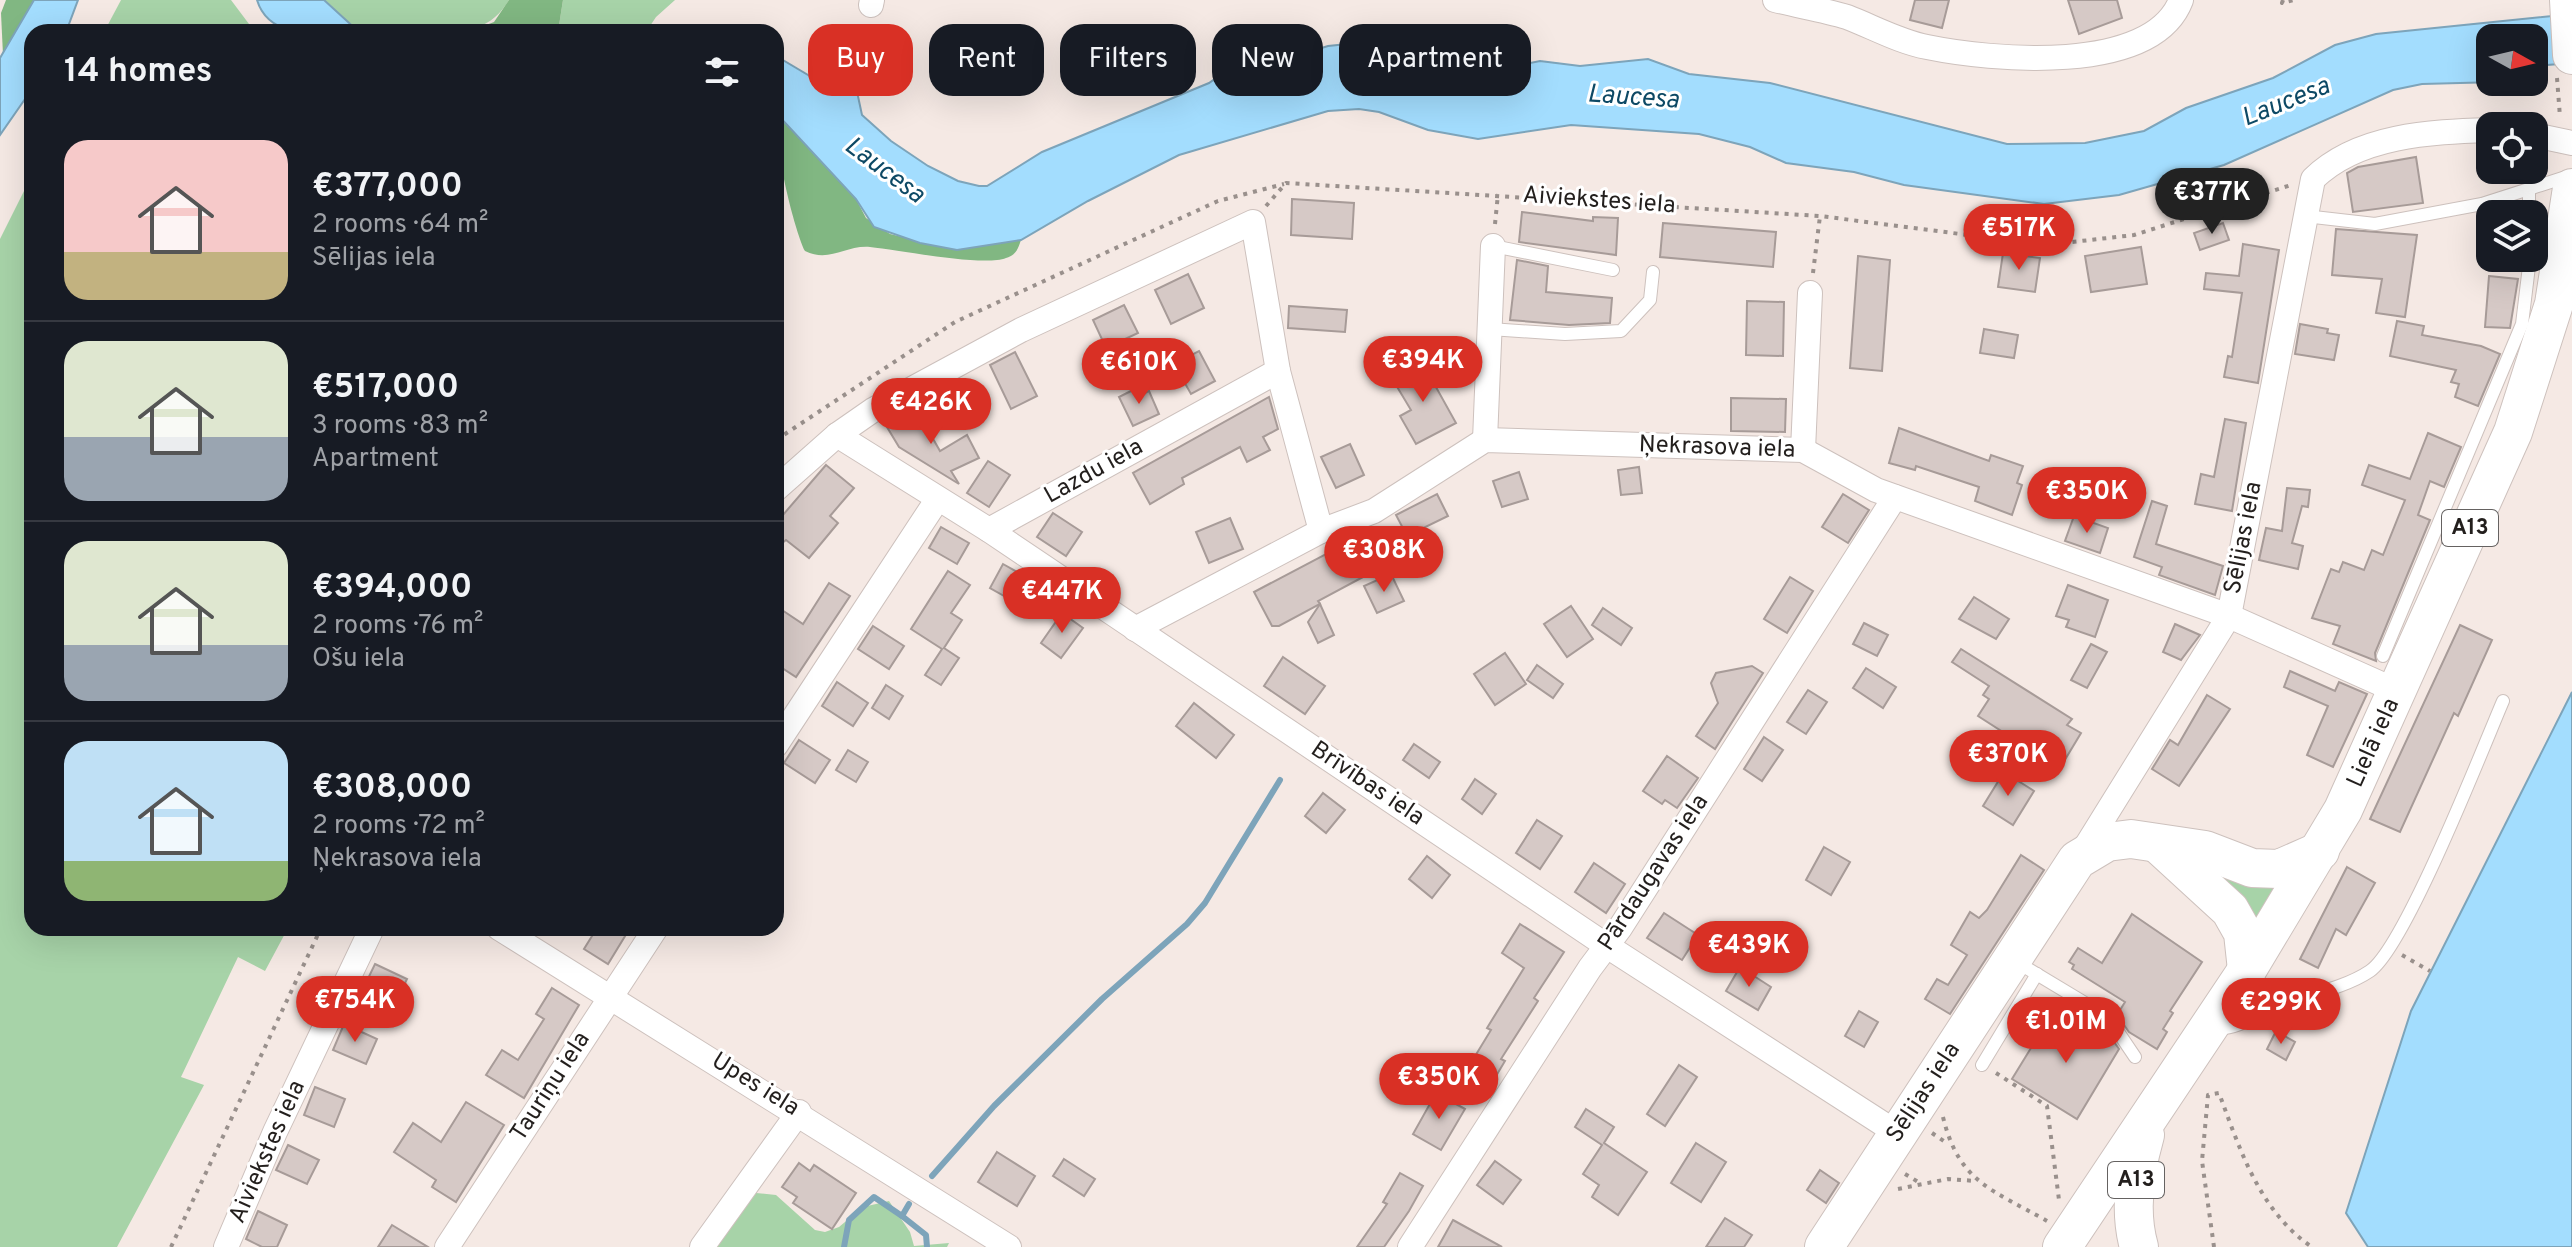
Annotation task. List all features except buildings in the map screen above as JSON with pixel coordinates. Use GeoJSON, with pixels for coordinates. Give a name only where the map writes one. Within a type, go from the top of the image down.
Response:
{"type":"FeatureCollection","features":[{"type":"Feature","properties":{"kind":"main road"},"geometry":{"type":"LineString","coordinates":[[2569,0],[2572,55]]}},
{"type":"Feature","properties":{"kind":"main road","name":"Lielā iela"},"geometry":{"type":"LineString","coordinates":[[2057,1235],[2150,1117],[2247,970],[2343,810],[2513,432],[2554,304],[2572,188]]}},
{"type":"Feature","properties":{"kind":"main road","name":"Sēlijas iela"},"geometry":{"type":"LineString","coordinates":[[1824,1247],[1908,1144],[1977,1041],[2024,967],[2077,860],[2107,842],[2131,839],[2205,850],[2252,868],[2279,869],[2320,851]]}},
{"type":"Feature","properties":{"kind":"main road"},"geometry":{"type":"LineString","coordinates":[[2158,844],[2230,910],[2243,933],[2247,970]]}},
{"type":"Feature","properties":{"kind":"main road","name":"A13"},"geometry":{"type":"LineString","coordinates":[[2139,1247],[2138,1159],[2150,1117]]}},
{"type":"Feature","properties":{"kind":"street"},"geometry":{"type":"LineString","coordinates":[[1775,0],[1844,17],[1923,47],[1998,59],[2078,56],[2134,44],[2168,21],[2179,5]]}},
{"type":"Feature","properties":{"kind":"street"},"geometry":{"type":"LineString","coordinates":[[2313,179],[2347,153],[2366,146],[2434,134],[2476,131]]}},
{"type":"Feature","properties":{"kind":"street"},"geometry":{"type":"LineString","coordinates":[[2548,138],[2572,143]]}},
{"type":"Feature","properties":{"kind":"street","name":"Sēlijas iela"},"geometry":{"type":"LineString","coordinates":[[2077,860],[2229,616],[2313,179]]}},
{"type":"Feature","properties":{"kind":"street"},"geometry":{"type":"LineString","coordinates":[[784,482],[837,435],[873,410],[1021,330],[1253,222],[1278,371],[1321,531]]}},
{"type":"Feature","properties":{"kind":"street"},"geometry":{"type":"LineString","coordinates":[[1135,629],[1321,531],[1374,511],[1485,440],[1493,246]]}},
{"type":"Feature","properties":{"kind":"street"},"geometry":{"type":"LineString","coordinates":[[1803,450],[1810,293]]}},
{"type":"Feature","properties":{"kind":"street","name":"Lazdu iela"},"geometry":{"type":"LineString","coordinates":[[989,530],[1278,371]]}},
{"type":"Feature","properties":{"kind":"street","name":"Brīvības iela"},"geometry":{"type":"LineString","coordinates":[[837,435],[989,530],[1607,946],[1908,1144]]}},
{"type":"Feature","properties":{"kind":"street","name":"Ņekrasova iela"},"geometry":{"type":"LineString","coordinates":[[1485,440],[1803,450],[1895,497],[2229,616],[2397,691]]}},
{"type":"Feature","properties":{"kind":"street","name":"Pārdaugavas iela"},"geometry":{"type":"LineString","coordinates":[[1410,1247],[1895,497]]}},
{"type":"Feature","properties":{"kind":"street"},"geometry":{"type":"LineString","coordinates":[[784,733],[937,500]]}},
{"type":"Feature","properties":{"kind":"street","name":"Aiviekstes iela"},"geometry":{"type":"LineString","coordinates":[[226,1247],[275,1132],[368,936]]}},
{"type":"Feature","properties":{"kind":"street","name":"Upes iela"},"geometry":{"type":"LineString","coordinates":[[512,936],[799,1112],[983,1240],[1009,1247]]}},
{"type":"Feature","properties":{"kind":"street","name":"Tauriņu iela"},"geometry":{"type":"LineString","coordinates":[[447,1247],[651,936]]}},
{"type":"Feature","properties":{"kind":"street"},"geometry":{"type":"LineString","coordinates":[[702,1247],[799,1112]]}},
{"type":"Feature","properties":{"kind":"lane"},"geometry":{"type":"LineString","coordinates":[[2305,216],[2375,224],[2482,204],[2572,175]]}},
{"type":"Feature","properties":{"kind":"lane"},"geometry":{"type":"LineString","coordinates":[[2529,189],[2529,200]]}},
{"type":"Feature","properties":{"kind":"lane"},"geometry":{"type":"LineString","coordinates":[[1493,246],[1613,270]]}},
{"type":"Feature","properties":{"kind":"lane"},"geometry":{"type":"LineString","coordinates":[[1490,329],[1565,334],[1621,331],[1650,300],[1653,272]]}},
{"type":"Feature","properties":{"kind":"lane"},"geometry":{"type":"LineString","coordinates":[[2383,656],[2522,324],[2528,272]]}},
{"type":"Feature","properties":{"kind":"lane"},"geometry":{"type":"LineString","coordinates":[[2209,1027],[2241,1024],[2273,1007],[2373,969],[2389,948],[2427,874],[2503,701]]}},
{"type":"Feature","properties":{"kind":"lane"},"geometry":{"type":"LineString","coordinates":[[2024,967],[2108,1017],[2135,1057]]}},
{"type":"Feature","properties":{"kind":"lane"},"geometry":{"type":"LineString","coordinates":[[1977,1041],[1982,1065]]}},
{"type":"Feature","properties":{"kind":"path"},"geometry":{"type":"LineString","coordinates":[[2283,0],[2282,3],[2294,0]]}},
{"type":"Feature","properties":{"kind":"path","name":"Aiviekstes iela"},"geometry":{"type":"LineString","coordinates":[[784,435],[955,322],[1218,201],[1286,183],[1820,216],[2046,245],[2134,235],[2313,179]]}},
{"type":"Feature","properties":{"kind":"path"},"geometry":{"type":"LineString","coordinates":[[1253,222],[1286,183]]}},
{"type":"Feature","properties":{"kind":"path"},"geometry":{"type":"LineString","coordinates":[[1493,246],[1498,194]]}},
{"type":"Feature","properties":{"kind":"path"},"geometry":{"type":"LineString","coordinates":[[1810,293],[1820,216]]}},
{"type":"Feature","properties":{"kind":"path"},"geometry":{"type":"LineString","coordinates":[[171,1247],[317,936]]}},
{"type":"Feature","properties":{"kind":"path"},"geometry":{"type":"LineString","coordinates":[[2389,948],[2430,971]]}},
{"type":"Feature","properties":{"kind":"path"},"geometry":{"type":"LineString","coordinates":[[1982,1065],[2047,1106],[2059,1196]]}},
{"type":"Feature","properties":{"kind":"path"},"geometry":{"type":"LineString","coordinates":[[2214,1247],[2202,1161],[2208,1095],[2219,1093],[2243,1159],[2264,1194],[2283,1225],[2312,1247]]}},
{"type":"Feature","properties":{"kind":"path"},"geometry":{"type":"LineString","coordinates":[[1920,1183],[1908,1144],[1950,1146],[1976,1181],[2057,1235]]}},
{"type":"Feature","properties":{"kind":"path"},"geometry":{"type":"LineString","coordinates":[[1896,1190],[1920,1183],[1976,1181]]}},
{"type":"Feature","properties":{"kind":"green space"},"geometry":{"type":"Polygon","coordinates":[[[6,0],[34,0],[3,55],[1,13],[6,0]]]}},
{"type":"Feature","properties":{"kind":"green space"},"geometry":{"type":"Polygon","coordinates":[[[121,0],[231,0],[249,24],[108,24],[121,0]]]}},
{"type":"Feature","properties":{"kind":"green space"},"geometry":{"type":"Polygon","coordinates":[[[324,0],[509,0],[486,24],[350,24],[324,0]]]}},
{"type":"Feature","properties":{"kind":"green space"},"geometry":{"type":"Polygon","coordinates":[[[509,0],[563,0],[559,24],[489,24],[494,22],[509,0]]]}},
{"type":"Feature","properties":{"kind":"green space"},"geometry":{"type":"Polygon","coordinates":[[[563,0],[675,0],[651,24],[559,24],[563,0]]]}},
{"type":"Feature","properties":{"kind":"green space"},"geometry":{"type":"Polygon","coordinates":[[[784,121],[856,199],[866,218],[890,234],[957,250],[1021,240],[1012,255],[995,260],[941,257],[870,247],[814,254],[805,251],[784,176],[784,121]]]}},
{"type":"Feature","properties":{"kind":"green space"},"geometry":{"type":"Polygon","coordinates":[[[24,191],[24,936],[284,936],[265,971],[238,957],[181,1077],[204,1085],[117,1247],[0,1247],[0,239],[24,191]]]}},
{"type":"Feature","properties":{"kind":"green space"},"geometry":{"type":"Polygon","coordinates":[[[2197,859],[2283,886],[2258,924],[2197,859]]]}},
{"type":"Feature","properties":{"kind":"green space"},"geometry":{"type":"Polygon","coordinates":[[[756,1193],[776,1195],[815,1230],[825,1232],[839,1227],[863,1207],[889,1201],[910,1232],[914,1246],[949,1243],[947,1247],[713,1247],[756,1193]]]}},
{"type":"Feature","properties":{"kind":"water"},"geometry":{"type":"Polygon","coordinates":[[[34,0],[78,0],[69,24],[24,24],[24,100],[0,135],[0,58],[34,0]]]}},
{"type":"Feature","properties":{"kind":"water"},"geometry":{"type":"Polygon","coordinates":[[[257,0],[324,0],[350,24],[276,24],[264,14],[257,0]]]}},
{"type":"Feature","properties":{"kind":"water","name":"Laucesa"},"geometry":{"type":"Polygon","coordinates":[[[2572,14],[2572,63],[2548,65],[2548,24],[2476,24],[2476,83],[2422,84],[2393,90],[2224,165],[2119,195],[2044,204],[1904,185],[1854,172],[1786,163],[1750,147],[1699,134],[1571,125],[1478,139],[1428,130],[1379,112],[1359,109],[1328,111],[1179,155],[1088,201],[1021,240],[957,250],[920,243],[874,227],[856,199],[784,122],[784,61],[808,75],[808,96],[858,96],[862,115],[891,141],[928,166],[958,181],[987,186],[1042,152],[1178,96],[1196,96],[1196,88],[1212,81],[1212,96],[1323,96],[1323,48],[1339,45],[1339,96],[1531,96],[1531,63],[1540,61],[1580,66],[1648,59],[1689,74],[1770,83],[2007,144],[2085,143],[2144,131],[2186,108],[2273,78],[2335,45],[2376,34],[2572,14]]]}},
{"type":"Feature","properties":{"kind":"water"},"geometry":{"type":"Polygon","coordinates":[[[2572,692],[2572,1247],[2368,1247],[2346,1213],[2411,1011],[2572,692]]]}},
{"type":"Feature","properties":{"kind":"waterway"},"geometry":{"type":"LineString","coordinates":[[932,1176],[994,1106],[1102,999],[1187,924],[1205,903],[1280,780]]}},
{"type":"Feature","properties":{"kind":"waterway"},"geometry":{"type":"LineString","coordinates":[[844,1247],[849,1220],[874,1197],[902,1216]]}},
{"type":"Feature","properties":{"kind":"waterway"},"geometry":{"type":"LineString","coordinates":[[909,1204],[902,1216],[926,1235],[927,1247]]}}]}
